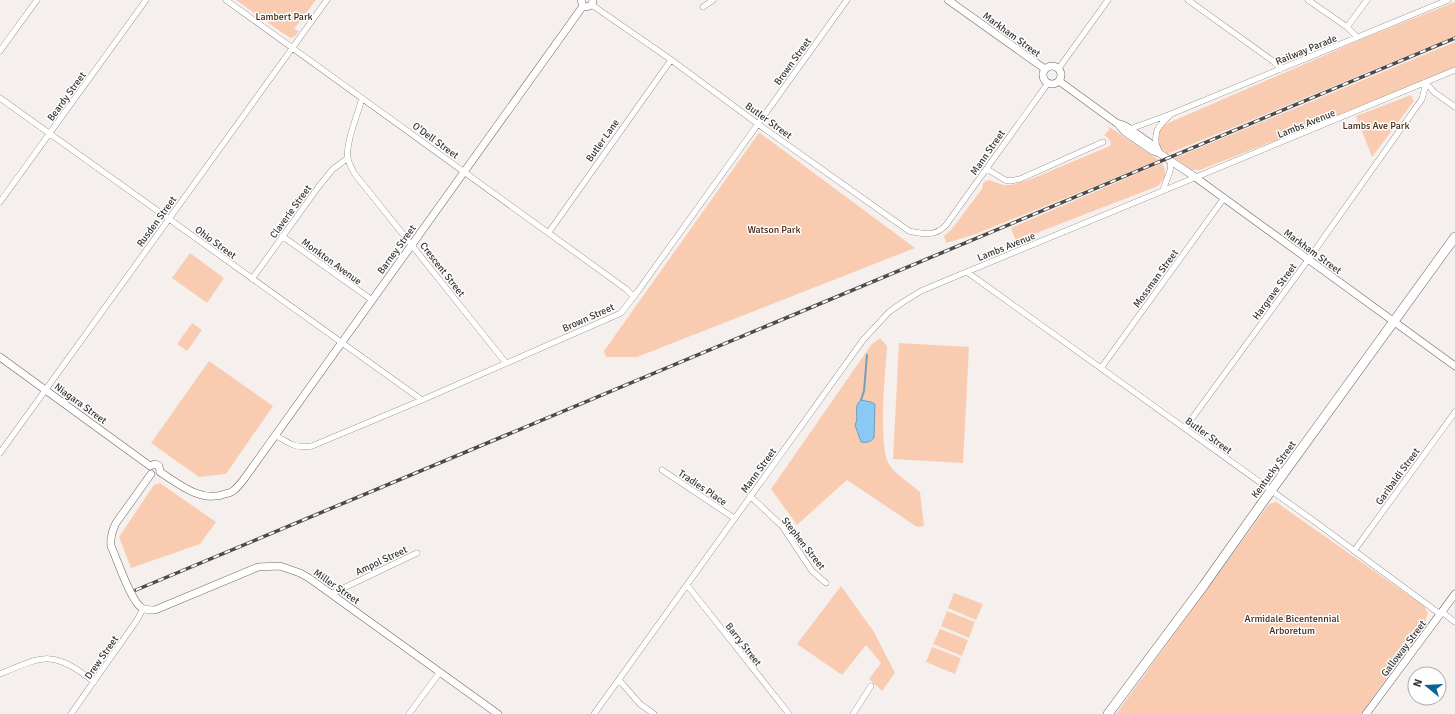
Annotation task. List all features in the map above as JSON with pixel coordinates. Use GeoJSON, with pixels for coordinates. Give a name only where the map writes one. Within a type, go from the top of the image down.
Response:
{"type":"FeatureCollection","features":[{"type":"Feature","properties":{"kind":"main road","name":"Kentucky Street"},"geometry":{"type":"LineString","coordinates":[[1108,714],[1204,585],[1271,490],[1455,237]]}},
{"type":"Feature","properties":{"kind":"street"},"geometry":{"type":"LineString","coordinates":[[0,51],[36,0]]}},
{"type":"Feature","properties":{"kind":"street","name":"Beardy Street"},"geometry":{"type":"LineString","coordinates":[[0,202],[146,0]]}},
{"type":"Feature","properties":{"kind":"street","name":"O'Dell Street"},"geometry":{"type":"LineString","coordinates":[[226,0],[548,232],[626,289],[634,297]]}},
{"type":"Feature","properties":{"kind":"street","name":"Rusden Street"},"geometry":{"type":"LineString","coordinates":[[0,453],[327,0]]}},
{"type":"Feature","properties":{"kind":"street"},"geometry":{"type":"LineString","coordinates":[[703,7],[714,0]]}},
{"type":"Feature","properties":{"kind":"street","name":"Brown Street"},"geometry":{"type":"LineString","coordinates":[[275,435],[290,444],[302,448],[312,446],[422,400],[621,312],[634,297],[847,0]]}},
{"type":"Feature","properties":{"kind":"street","name":"Markham Street"},"geometry":{"type":"LineString","coordinates":[[948,0],[1045,69]]}},
{"type":"Feature","properties":{"kind":"street"},"geometry":{"type":"LineString","coordinates":[[1059,68],[1108,0]]}},
{"type":"Feature","properties":{"kind":"street"},"geometry":{"type":"LineString","coordinates":[[1188,0],[1273,61],[1281,69]]}},
{"type":"Feature","properties":{"kind":"street"},"geometry":{"type":"LineString","coordinates":[[1308,0],[1357,37]]}},
{"type":"Feature","properties":{"kind":"street"},"geometry":{"type":"LineString","coordinates":[[1347,28],[1367,0]]}},
{"type":"Feature","properties":{"kind":"street","name":"Railway Parade"},"geometry":{"type":"LineString","coordinates":[[1130,129],[1171,114],[1448,0]]}},
{"type":"Feature","properties":{"kind":"street"},"geometry":{"type":"LineString","coordinates":[[582,3],[586,7],[592,2]]}},
{"type":"Feature","properties":{"kind":"street","name":"Butler Street"},"geometry":{"type":"LineString","coordinates":[[592,2],[758,124],[909,231],[926,234],[940,231]]}},
{"type":"Feature","properties":{"kind":"street","name":"Barney Street"},"geometry":{"type":"LineString","coordinates":[[219,496],[233,491],[244,480],[582,3]]}},
{"type":"Feature","properties":{"kind":"street","name":"Butler Lane"},"geometry":{"type":"LineString","coordinates":[[548,232],[671,60]]}},
{"type":"Feature","properties":{"kind":"street"},"geometry":{"type":"LineString","coordinates":[[1053,66],[1059,68],[1062,75],[1059,81],[1053,84],[1048,83],[1044,78],[1045,69],[1053,66]]}},
{"type":"Feature","properties":{"kind":"street","name":"Lambs Avenue"},"geometry":{"type":"LineString","coordinates":[[966,272],[1455,70]]}},
{"type":"Feature","properties":{"kind":"street","name":"Markham Street"},"geometry":{"type":"LineString","coordinates":[[1059,81],[1118,124],[1130,135],[1153,151],[1158,150]]}},
{"type":"Feature","properties":{"kind":"street","name":"Mann Street"},"geometry":{"type":"LineString","coordinates":[[940,231],[987,169],[1048,83]]}},
{"type":"Feature","properties":{"kind":"street"},"geometry":{"type":"LineString","coordinates":[[1426,83],[1434,92],[1455,107]]}},
{"type":"Feature","properties":{"kind":"street","name":"Hargrave Street"},"geometry":{"type":"LineString","coordinates":[[1185,428],[1308,260],[1422,99],[1426,83]]}},
{"type":"Feature","properties":{"kind":"street","name":"Ohio Street"},"geometry":{"type":"LineString","coordinates":[[0,98],[422,400]]}},
{"type":"Feature","properties":{"kind":"street"},"geometry":{"type":"LineString","coordinates":[[348,158],[347,148],[362,98]]}},
{"type":"Feature","properties":{"kind":"street","name":"Railway Parade"},"geometry":{"type":"LineString","coordinates":[[1158,150],[1155,139],[1156,130],[1171,114]]}},
{"type":"Feature","properties":{"kind":"street","name":"Markham Street"},"geometry":{"type":"LineString","coordinates":[[1118,124],[1130,129],[1171,162],[1224,198],[1455,366]]}},
{"type":"Feature","properties":{"kind":"street"},"geometry":{"type":"LineString","coordinates":[[987,169],[1005,180],[1010,181],[1103,142]]}},
{"type":"Feature","properties":{"kind":"street","name":"Claverie Street"},"geometry":{"type":"LineString","coordinates":[[252,279],[282,236],[333,169],[348,158]]}},
{"type":"Feature","properties":{"kind":"street","name":"Crescent Street"},"geometry":{"type":"LineString","coordinates":[[348,158],[354,173],[506,363]]}},
{"type":"Feature","properties":{"kind":"street"},"geometry":{"type":"LineString","coordinates":[[1163,190],[1170,171],[1171,162]]}},
{"type":"Feature","properties":{"kind":"street","name":"Mossman Street"},"geometry":{"type":"LineString","coordinates":[[1101,368],[1224,198]]}},
{"type":"Feature","properties":{"kind":"street","name":"Monkton Avenue"},"geometry":{"type":"LineString","coordinates":[[282,236],[372,300]]}},
{"type":"Feature","properties":{"kind":"street","name":"Butler Street"},"geometry":{"type":"LineString","coordinates":[[966,272],[1455,622]]}},
{"type":"Feature","properties":{"kind":"street","name":"Mann Street"},"geometry":{"type":"LineString","coordinates":[[594,714],[620,680],[734,518],[863,340],[889,312],[921,291],[966,272]]}},
{"type":"Feature","properties":{"kind":"street","name":"Niagara Street"},"geometry":{"type":"LineString","coordinates":[[0,356],[150,466],[155,464],[159,466],[160,472],[188,490],[201,496],[219,496]]}},
{"type":"Feature","properties":{"kind":"street","name":"Garibaldi Street"},"geometry":{"type":"LineString","coordinates":[[1354,551],[1455,412]]}},
{"type":"Feature","properties":{"kind":"street"},"geometry":{"type":"LineString","coordinates":[[150,466],[149,469],[151,474]]}},
{"type":"Feature","properties":{"kind":"street","name":"Tradies Place"},"geometry":{"type":"LineString","coordinates":[[662,470],[734,518]]}},
{"type":"Feature","properties":{"kind":"street"},"geometry":{"type":"LineString","coordinates":[[151,474],[156,475],[160,472]]}},
{"type":"Feature","properties":{"kind":"street"},"geometry":{"type":"LineString","coordinates":[[143,609],[136,603],[132,595],[111,546],[110,538],[116,523],[151,474]]}},
{"type":"Feature","properties":{"kind":"street","name":"Stephen Street"},"geometry":{"type":"LineString","coordinates":[[750,496],[782,526],[812,571],[826,583]]}},
{"type":"Feature","properties":{"kind":"street","name":"Ampol Street"},"geometry":{"type":"LineString","coordinates":[[331,594],[417,553]]}},
{"type":"Feature","properties":{"kind":"street","name":"Miller Street"},"geometry":{"type":"LineString","coordinates":[[143,609],[155,610],[258,567],[280,566],[300,573],[331,594],[498,714]]}},
{"type":"Feature","properties":{"kind":"street","name":"Barry Street"},"geometry":{"type":"LineString","coordinates":[[687,585],[788,714]]}},
{"type":"Feature","properties":{"kind":"street","name":"Galloway Street"},"geometry":{"type":"LineString","coordinates":[[1366,714],[1455,594]]}},
{"type":"Feature","properties":{"kind":"street","name":"Drew Street"},"geometry":{"type":"LineString","coordinates":[[71,714],[138,620],[143,609]]}},
{"type":"Feature","properties":{"kind":"street"},"geometry":{"type":"LineString","coordinates":[[0,674],[37,659],[50,658],[69,664],[94,682]]}},
{"type":"Feature","properties":{"kind":"street"},"geometry":{"type":"LineString","coordinates":[[409,714],[440,672]]}},
{"type":"Feature","properties":{"kind":"street"},"geometry":{"type":"LineString","coordinates":[[620,680],[640,704],[654,714]]}},
{"type":"Feature","properties":{"kind":"street"},"geometry":{"type":"LineString","coordinates":[[853,714],[871,686]]}},
{"type":"Feature","properties":{"kind":"green space","name":"Lambert Park"},"geometry":{"type":"Polygon","coordinates":[[[236,0],[316,0],[294,29],[299,31],[291,38],[236,0]]]}},
{"type":"Feature","properties":{"kind":"green space"},"geometry":{"type":"Polygon","coordinates":[[[1455,2],[1455,36],[1167,154],[1159,143],[1158,135],[1166,124],[1362,39],[1455,2]]]}},
{"type":"Feature","properties":{"kind":"green space"},"geometry":{"type":"Polygon","coordinates":[[[1455,42],[1455,67],[1200,170],[1192,170],[1175,158],[1455,42]]]}},
{"type":"Feature","properties":{"kind":"green space","name":"Lambs Ave Park"},"geometry":{"type":"Polygon","coordinates":[[[1411,95],[1414,101],[1372,157],[1356,116],[1411,95]]]}},
{"type":"Feature","properties":{"kind":"green space"},"geometry":{"type":"Polygon","coordinates":[[[1108,126],[1159,160],[973,235],[946,243],[944,236],[951,230],[982,189],[983,183],[989,180],[1003,185],[1011,185],[1031,179],[1110,146],[1111,142],[1104,135],[1109,130],[1108,126]]]}},
{"type":"Feature","properties":{"kind":"green space","name":"Watson Park"},"geometry":{"type":"Polygon","coordinates":[[[760,133],[915,248],[637,357],[606,357],[604,351],[760,133]]]}},
{"type":"Feature","properties":{"kind":"green space"},"geometry":{"type":"Polygon","coordinates":[[[1162,163],[1165,170],[1165,175],[1158,186],[1016,241],[1011,228],[1162,163]]]}},
{"type":"Feature","properties":{"kind":"green space"},"geometry":{"type":"Polygon","coordinates":[[[190,253],[224,278],[207,303],[172,278],[190,253]]]}},
{"type":"Feature","properties":{"kind":"green space"},"geometry":{"type":"Polygon","coordinates":[[[192,323],[202,330],[187,351],[177,344],[192,323]]]}},
{"type":"Feature","properties":{"kind":"green space"},"geometry":{"type":"Polygon","coordinates":[[[880,338],[887,346],[883,408],[886,457],[890,466],[920,492],[924,526],[917,527],[847,480],[797,525],[771,489],[871,345],[880,338]]]}},
{"type":"Feature","properties":{"kind":"green space"},"geometry":{"type":"Polygon","coordinates":[[[899,343],[969,347],[963,463],[893,459],[899,343]]]}},
{"type":"Feature","properties":{"kind":"green space"},"geometry":{"type":"Polygon","coordinates":[[[209,361],[273,406],[226,474],[199,477],[151,443],[209,361]]]}},
{"type":"Feature","properties":{"kind":"green space"},"geometry":{"type":"Polygon","coordinates":[[[160,483],[216,522],[200,544],[131,568],[119,537],[154,485],[160,483]]]}},
{"type":"Feature","properties":{"kind":"green space","name":"Armidale Bicentennial Arboretum"},"geometry":{"type":"Polygon","coordinates":[[[1276,502],[1424,606],[1428,613],[1424,625],[1361,714],[1116,714],[1269,504],[1276,502]]]}},
{"type":"Feature","properties":{"kind":"green space"},"geometry":{"type":"Polygon","coordinates":[[[841,586],[874,632],[895,673],[882,691],[869,679],[881,663],[866,645],[842,675],[797,644],[841,586]]]}},
{"type":"Feature","properties":{"kind":"green space"},"geometry":{"type":"Polygon","coordinates":[[[954,593],[983,604],[976,620],[948,608],[954,593]]]}},
{"type":"Feature","properties":{"kind":"green space"},"geometry":{"type":"Polygon","coordinates":[[[947,611],[975,622],[969,638],[941,626],[947,611]]]}},
{"type":"Feature","properties":{"kind":"green space"},"geometry":{"type":"Polygon","coordinates":[[[940,629],[968,640],[962,656],[933,644],[940,629]]]}},
{"type":"Feature","properties":{"kind":"green space"},"geometry":{"type":"Polygon","coordinates":[[[932,647],[961,658],[955,674],[926,662],[932,647]]]}},
{"type":"Feature","properties":{"kind":"water"},"geometry":{"type":"Polygon","coordinates":[[[861,400],[875,404],[874,438],[867,442],[861,442],[855,425],[857,419],[856,409],[861,400]]]}},
{"type":"Feature","properties":{"kind":"waterway"},"geometry":{"type":"LineString","coordinates":[[861,400],[864,391],[867,355]]}},
{"type":"Feature","properties":{"kind":"railway"},"geometry":{"type":"LineString","coordinates":[[136,590],[1455,38]]}}]}
